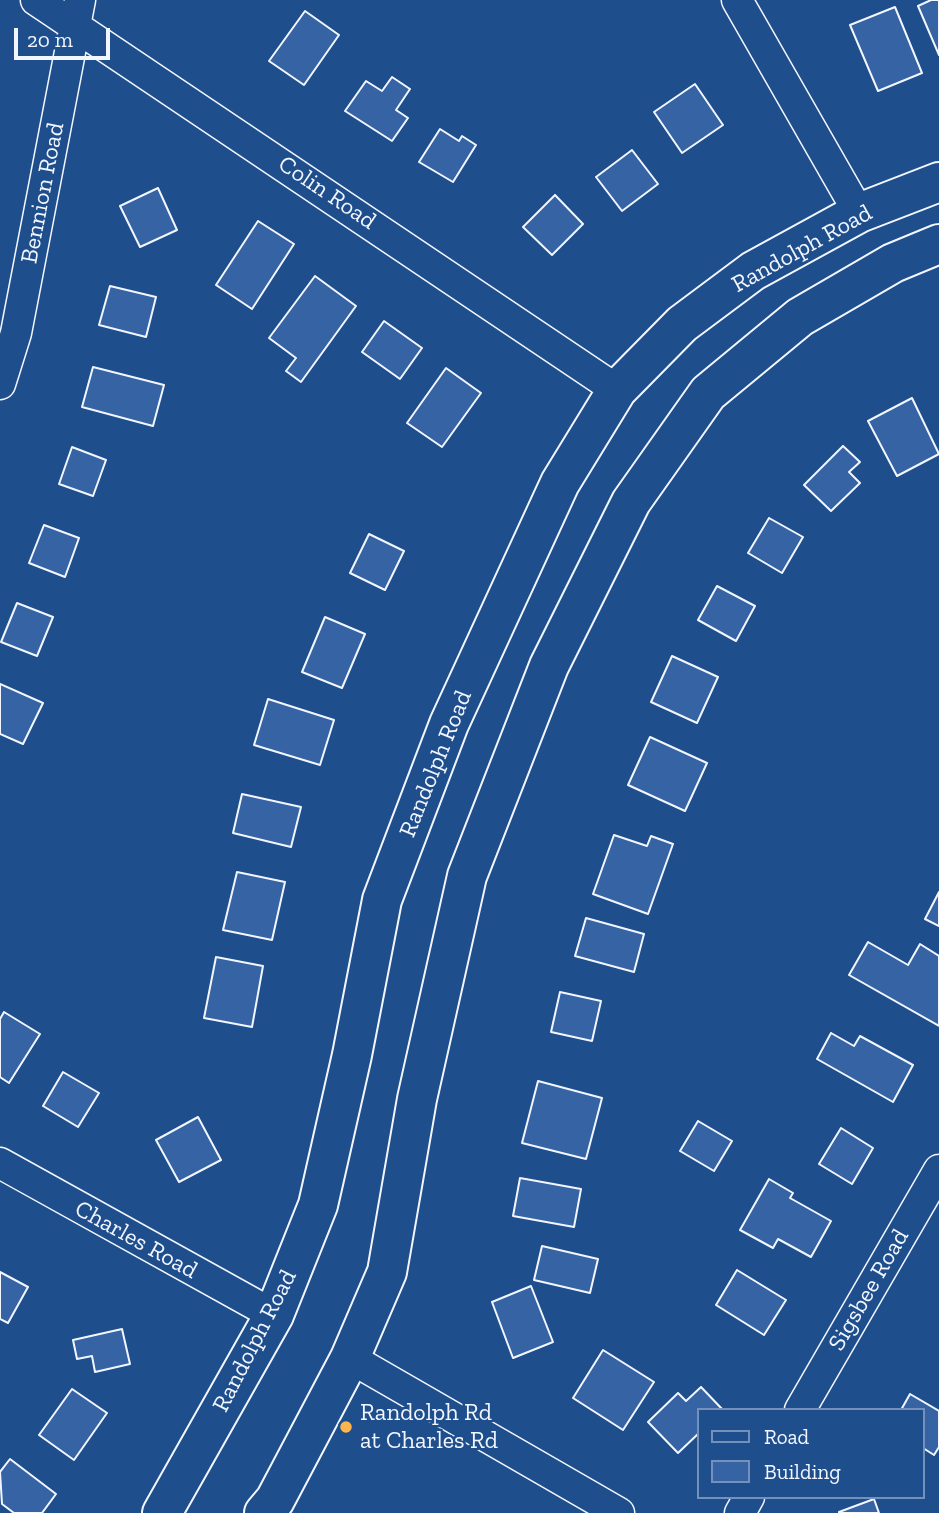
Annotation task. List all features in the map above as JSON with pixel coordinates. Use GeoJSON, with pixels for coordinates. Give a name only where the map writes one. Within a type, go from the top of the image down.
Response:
{"type":"FeatureCollection","features":[{"type":"Feature","properties":{"kind":"main road","name":"Randolph Road"},"geometry":{"type":"LineString","coordinates":[[162,1513],[274,1315],[318,1205],[352,1055],[382,900],[449,724],[560,483],[617,390],[682,324],[753,271],[859,214],[939,182]]}},
{"type":"Feature","properties":{"kind":"main road"},"geometry":{"type":"LineString","coordinates":[[264,1513],[275,1500],[350,1359],[387,1272],[417,1099],[467,876],[549,666],[631,502],[708,393],[800,317],[893,263],[939,244]]}},
{"type":"Feature","properties":{"kind":"street","name":"Colin Road"},"geometry":{"type":"LineString","coordinates":[[36,0],[77,12],[617,390]]}},
{"type":"Feature","properties":{"kind":"street"},"geometry":{"type":"LineString","coordinates":[[737,0],[859,214]]}},
{"type":"Feature","properties":{"kind":"street","name":"Bennion Road"},"geometry":{"type":"LineString","coordinates":[[0,384],[16,333],[77,12]]}},
{"type":"Feature","properties":{"kind":"street","name":"Charles Road"},"geometry":{"type":"LineString","coordinates":[[0,1163],[274,1315]]}},
{"type":"Feature","properties":{"kind":"street","name":"Sigsbee Road"},"geometry":{"type":"LineString","coordinates":[[801,1408],[939,1170]]}},
{"type":"Feature","properties":{"kind":"street"},"geometry":{"type":"LineString","coordinates":[[350,1359],[619,1513]]}},
{"type":"Feature","properties":{"kind":"building"},"geometry":{"type":"Polygon","coordinates":[[[931,0],[939,0],[939,55],[918,6],[931,0]]]}},
{"type":"Feature","properties":{"kind":"building"},"geometry":{"type":"Polygon","coordinates":[[[895,7],[922,73],[878,91],[850,25],[895,7]]]}},
{"type":"Feature","properties":{"kind":"building"},"geometry":{"type":"Polygon","coordinates":[[[305,11],[339,35],[304,85],[269,61],[305,11]]]}},
{"type":"Feature","properties":{"kind":"building"},"geometry":{"type":"Polygon","coordinates":[[[392,77],[410,89],[396,110],[408,118],[392,141],[345,111],[366,81],[382,91],[392,77]]]}},
{"type":"Feature","properties":{"kind":"building"},"geometry":{"type":"Polygon","coordinates":[[[695,84],[723,125],[682,153],[654,112],[695,84]]]}},
{"type":"Feature","properties":{"kind":"building"},"geometry":{"type":"Polygon","coordinates":[[[440,129],[459,141],[462,136],[476,145],[453,182],[419,162],[440,129]]]}},
{"type":"Feature","properties":{"kind":"building"},"geometry":{"type":"Polygon","coordinates":[[[632,150],[658,184],[622,211],[596,177],[632,150]]]}},
{"type":"Feature","properties":{"kind":"building"},"geometry":{"type":"Polygon","coordinates":[[[158,188],[177,230],[140,247],[120,206],[158,188]]]}},
{"type":"Feature","properties":{"kind":"building"},"geometry":{"type":"Polygon","coordinates":[[[555,195],[583,224],[552,255],[523,227],[555,195]]]}},
{"type":"Feature","properties":{"kind":"building"},"geometry":{"type":"Polygon","coordinates":[[[258,221],[294,244],[252,309],[216,285],[258,221]]]}},
{"type":"Feature","properties":{"kind":"building"},"geometry":{"type":"Polygon","coordinates":[[[315,276],[356,306],[301,382],[286,371],[296,358],[269,338],[315,276]]]}},
{"type":"Feature","properties":{"kind":"building"},"geometry":{"type":"Polygon","coordinates":[[[110,286],[156,297],[146,337],[99,325],[110,286]]]}},
{"type":"Feature","properties":{"kind":"building"},"geometry":{"type":"Polygon","coordinates":[[[384,321],[422,348],[400,379],[362,352],[384,321]]]}},
{"type":"Feature","properties":{"kind":"building"},"geometry":{"type":"Polygon","coordinates":[[[93,367],[164,385],[153,426],[82,407],[93,367]]]}},
{"type":"Feature","properties":{"kind":"building"},"geometry":{"type":"Polygon","coordinates":[[[446,368],[481,393],[442,447],[407,423],[446,368]]]}},
{"type":"Feature","properties":{"kind":"building"},"geometry":{"type":"Polygon","coordinates":[[[912,398],[939,454],[897,476],[868,421],[912,398]]]}},
{"type":"Feature","properties":{"kind":"building"},"geometry":{"type":"Polygon","coordinates":[[[843,446],[860,462],[849,472],[860,483],[831,511],[804,485],[843,446]]]}},
{"type":"Feature","properties":{"kind":"building"},"geometry":{"type":"Polygon","coordinates":[[[72,447],[106,460],[93,496],[59,484],[72,447]]]}},
{"type":"Feature","properties":{"kind":"building"},"geometry":{"type":"Polygon","coordinates":[[[769,518],[803,537],[782,573],[748,553],[769,518]]]}},
{"type":"Feature","properties":{"kind":"building"},"geometry":{"type":"Polygon","coordinates":[[[44,525],[79,538],[65,577],[29,563],[44,525]]]}},
{"type":"Feature","properties":{"kind":"building"},"geometry":{"type":"Polygon","coordinates":[[[369,534],[404,551],[385,590],[350,573],[369,534]]]}},
{"type":"Feature","properties":{"kind":"building"},"geometry":{"type":"Polygon","coordinates":[[[717,586],[755,606],[736,641],[698,620],[717,586]]]}},
{"type":"Feature","properties":{"kind":"building"},"geometry":{"type":"Polygon","coordinates":[[[17,603],[53,617],[37,656],[1,642],[17,603]]]}},
{"type":"Feature","properties":{"kind":"building"},"geometry":{"type":"Polygon","coordinates":[[[325,617],[365,634],[342,688],[302,672],[325,617]]]}},
{"type":"Feature","properties":{"kind":"building"},"geometry":{"type":"Polygon","coordinates":[[[672,656],[718,677],[697,723],[651,702],[672,656]]]}},
{"type":"Feature","properties":{"kind":"building"},"geometry":{"type":"Polygon","coordinates":[[[0,684],[43,703],[23,744],[0,734],[0,684]]]}},
{"type":"Feature","properties":{"kind":"building"},"geometry":{"type":"Polygon","coordinates":[[[268,699],[334,720],[320,765],[254,745],[268,699]]]}},
{"type":"Feature","properties":{"kind":"building"},"geometry":{"type":"Polygon","coordinates":[[[650,737],[707,763],[685,811],[628,785],[650,737]]]}},
{"type":"Feature","properties":{"kind":"building"},"geometry":{"type":"Polygon","coordinates":[[[242,794],[301,807],[291,847],[233,833],[242,794]]]}},
{"type":"Feature","properties":{"kind":"building"},"geometry":{"type":"Polygon","coordinates":[[[614,835],[647,846],[651,836],[673,844],[648,914],[593,894],[614,835]]]}},
{"type":"Feature","properties":{"kind":"building"},"geometry":{"type":"Polygon","coordinates":[[[237,872],[285,882],[272,940],[223,930],[237,872]]]}},
{"type":"Feature","properties":{"kind":"building"},"geometry":{"type":"Polygon","coordinates":[[[939,892],[939,926],[925,919],[939,892]]]}},
{"type":"Feature","properties":{"kind":"building"},"geometry":{"type":"Polygon","coordinates":[[[586,918],[644,934],[634,972],[575,956],[586,918]]]}},
{"type":"Feature","properties":{"kind":"building"},"geometry":{"type":"Polygon","coordinates":[[[868,942],[908,965],[920,944],[939,956],[939,1026],[849,975],[868,942]]]}},
{"type":"Feature","properties":{"kind":"building"},"geometry":{"type":"Polygon","coordinates":[[[216,957],[263,966],[252,1027],[204,1018],[216,957]]]}},
{"type":"Feature","properties":{"kind":"building"},"geometry":{"type":"Polygon","coordinates":[[[560,992],[601,1001],[592,1041],[551,1032],[560,992]]]}},
{"type":"Feature","properties":{"kind":"building"},"geometry":{"type":"Polygon","coordinates":[[[4,1012],[40,1034],[9,1083],[0,1077],[0,1019],[4,1012]]]}},
{"type":"Feature","properties":{"kind":"building"},"geometry":{"type":"Polygon","coordinates":[[[831,1033],[854,1046],[860,1036],[913,1065],[893,1102],[817,1059],[831,1033]]]}},
{"type":"Feature","properties":{"kind":"building"},"geometry":{"type":"Polygon","coordinates":[[[63,1072],[99,1093],[78,1127],[43,1106],[63,1072]]]}},
{"type":"Feature","properties":{"kind":"building"},"geometry":{"type":"Polygon","coordinates":[[[538,1081],[602,1098],[586,1159],[522,1143],[538,1081]]]}},
{"type":"Feature","properties":{"kind":"building"},"geometry":{"type":"Polygon","coordinates":[[[198,1117],[221,1160],[179,1182],[156,1140],[198,1117]]]}},
{"type":"Feature","properties":{"kind":"building"},"geometry":{"type":"Polygon","coordinates":[[[698,1121],[732,1141],[714,1171],[680,1151],[698,1121]]]}},
{"type":"Feature","properties":{"kind":"building"},"geometry":{"type":"Polygon","coordinates":[[[841,1128],[873,1148],[852,1184],[819,1164],[841,1128]]]}},
{"type":"Feature","properties":{"kind":"building"},"geometry":{"type":"Polygon","coordinates":[[[520,1178],[581,1189],[574,1227],[513,1216],[520,1178]]]}},
{"type":"Feature","properties":{"kind":"building"},"geometry":{"type":"Polygon","coordinates":[[[769,1179],[793,1193],[790,1198],[831,1221],[811,1257],[778,1239],[773,1248],[740,1230],[769,1179]]]}},
{"type":"Feature","properties":{"kind":"building"},"geometry":{"type":"Polygon","coordinates":[[[542,1246],[598,1259],[590,1293],[534,1280],[542,1246]]]}},
{"type":"Feature","properties":{"kind":"building"},"geometry":{"type":"Polygon","coordinates":[[[737,1270],[786,1300],[764,1335],[716,1305],[737,1270]]]}},
{"type":"Feature","properties":{"kind":"building"},"geometry":{"type":"Polygon","coordinates":[[[0,1272],[28,1287],[8,1323],[0,1319],[0,1272]]]}},
{"type":"Feature","properties":{"kind":"building"},"geometry":{"type":"Polygon","coordinates":[[[531,1286],[553,1342],[513,1358],[492,1302],[531,1286]]]}},
{"type":"Feature","properties":{"kind":"building"},"geometry":{"type":"Polygon","coordinates":[[[122,1329],[130,1364],[95,1372],[92,1356],[77,1359],[73,1340],[122,1329]]]}},
{"type":"Feature","properties":{"kind":"building"},"geometry":{"type":"Polygon","coordinates":[[[603,1350],[654,1382],[623,1430],[573,1398],[603,1350]]]}},
{"type":"Feature","properties":{"kind":"building"},"geometry":{"type":"Polygon","coordinates":[[[701,1387],[721,1408],[698,1408],[698,1434],[678,1453],[648,1422],[678,1393],[686,1401],[701,1387]]]}},
{"type":"Feature","properties":{"kind":"building"},"geometry":{"type":"Polygon","coordinates":[[[72,1389],[107,1413],[74,1460],[39,1435],[72,1389]]]}},
{"type":"Feature","properties":{"kind":"building"},"geometry":{"type":"Polygon","coordinates":[[[910,1394],[939,1411],[939,1447],[934,1455],[925,1449],[925,1408],[902,1408],[910,1394]]]}},
{"type":"Feature","properties":{"kind":"building"},"geometry":{"type":"Polygon","coordinates":[[[10,1459],[56,1494],[42,1513],[14,1513],[2,1504],[0,1472],[10,1459]]]}},
{"type":"Feature","properties":{"kind":"building"},"geometry":{"type":"Polygon","coordinates":[[[874,1499],[879,1513],[839,1513],[839,1512],[874,1499]]]}},
{"type":"Feature","properties":{"kind":"place","name":"Randolph Rd at Charles Rd"},"geometry":{"type":"Point","coordinates":[346,1427]}}]}
